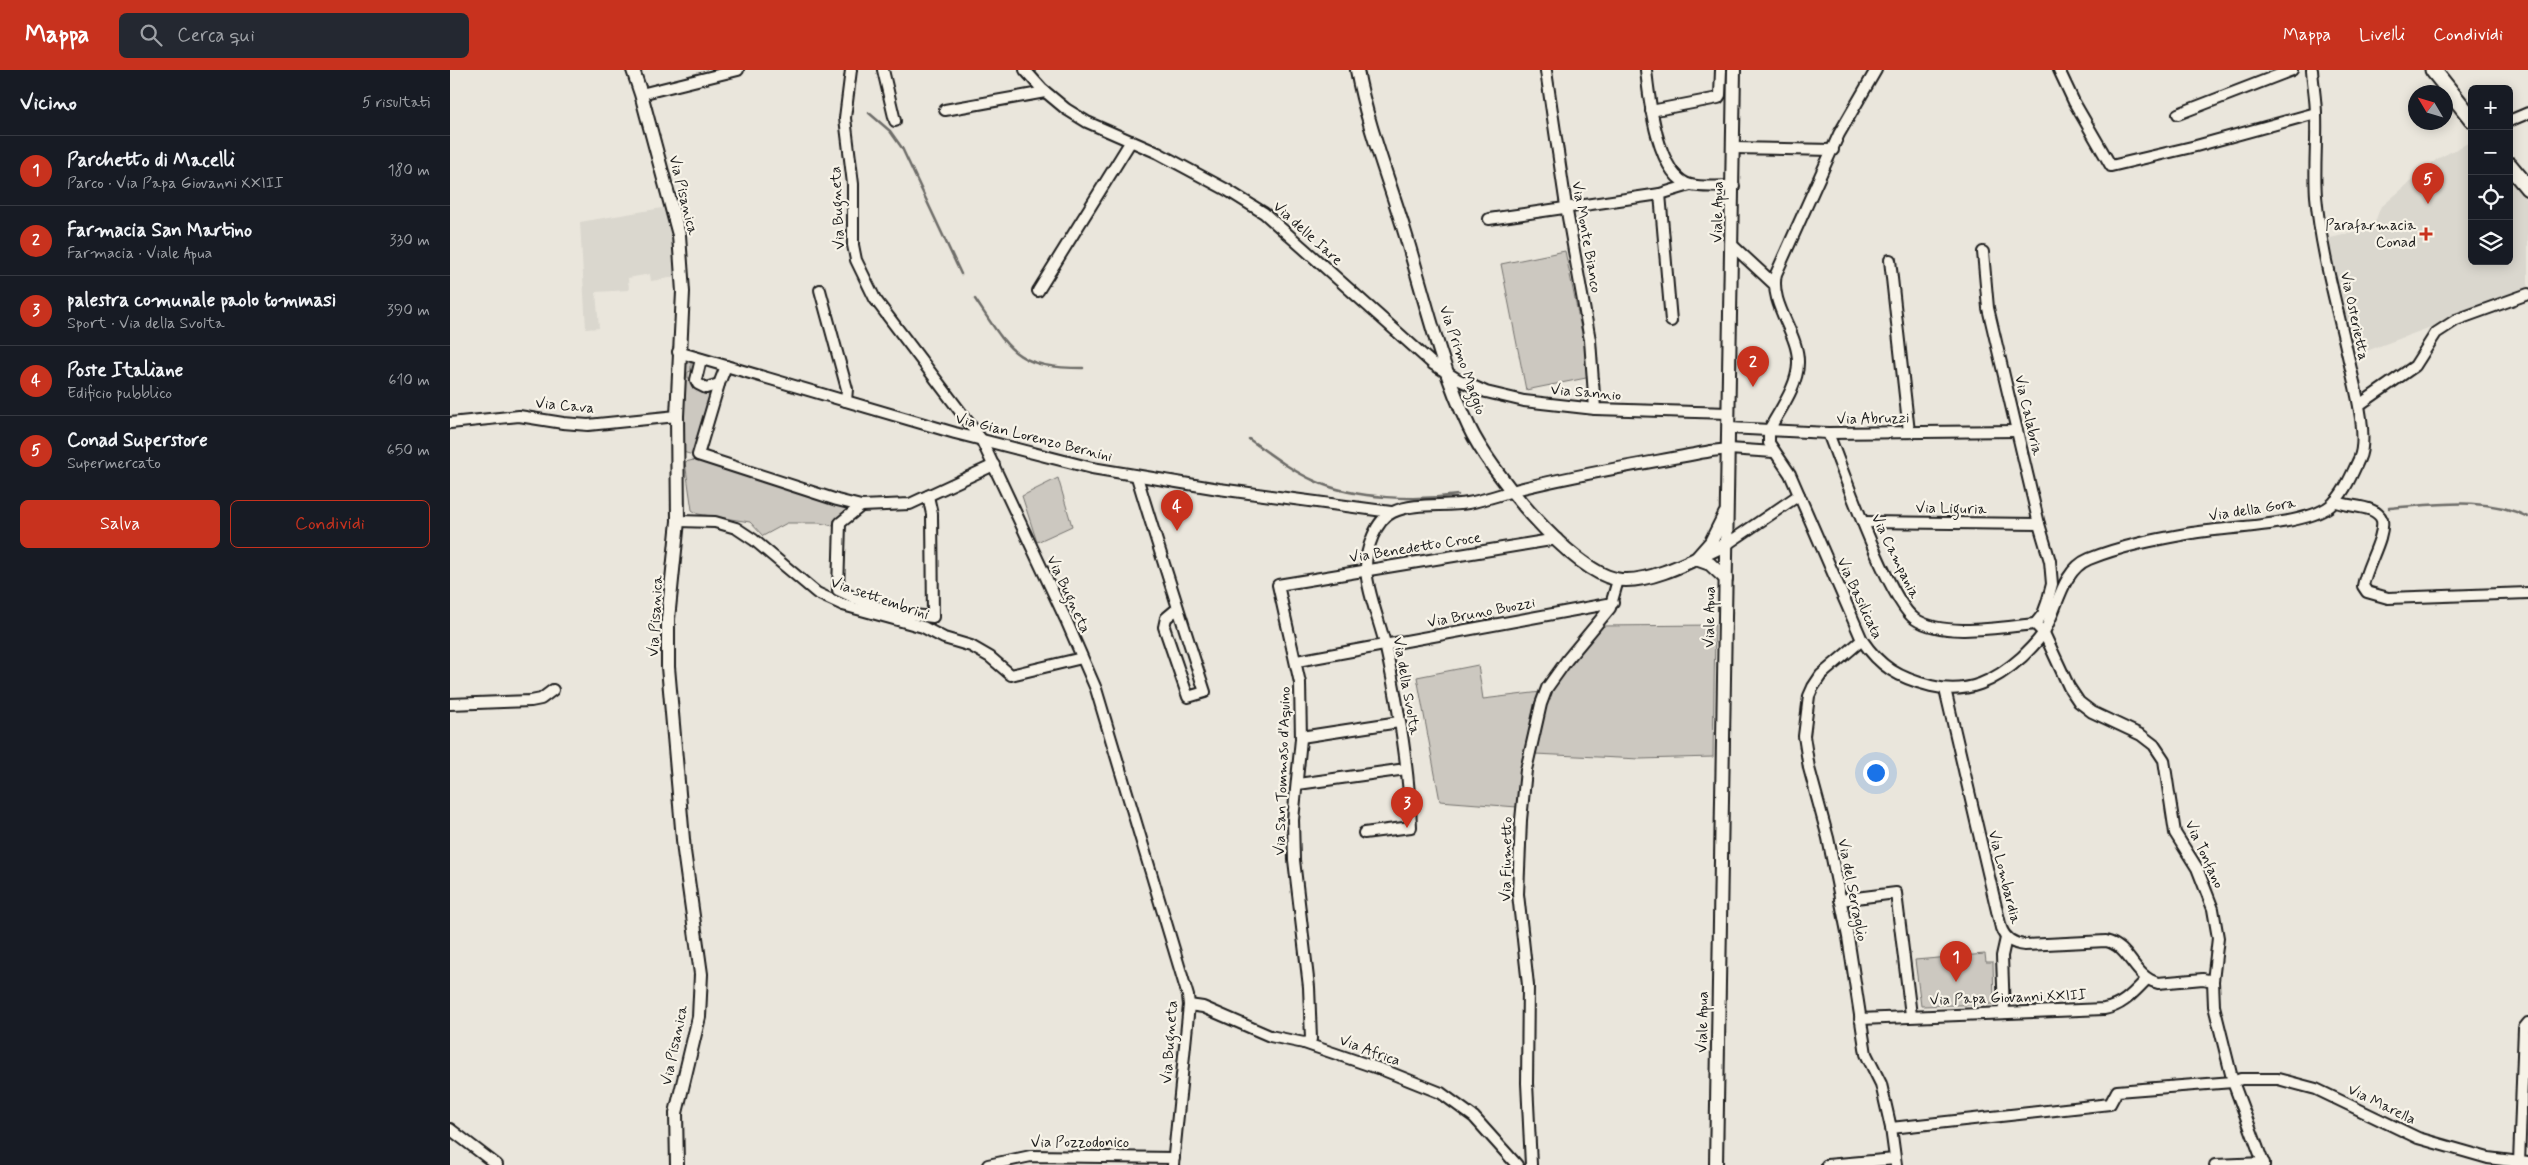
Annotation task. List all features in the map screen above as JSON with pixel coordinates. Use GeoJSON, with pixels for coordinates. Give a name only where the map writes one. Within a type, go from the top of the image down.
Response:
{"type":"FeatureCollection","features":[{"type":"Feature","properties":{"kind":"main road"},"geometry":{"type":"LineString","coordinates":[[2433,70],[2468,114]]}},
{"type":"Feature","properties":{"kind":"main road"},"geometry":{"type":"LineString","coordinates":[[2513,170],[2528,188]]}},
{"type":"Feature","properties":{"kind":"street","name":"Via Pisanica"},"geometry":{"type":"LineString","coordinates":[[633,70],[642,94],[678,235],[683,292],[678,352],[678,521],[668,619],[668,667],[684,851],[701,974],[699,1017],[676,1113],[677,1165]]}},
{"type":"Feature","properties":{"kind":"street"},"geometry":{"type":"LineString","coordinates":[[642,94],[738,70]]}},
{"type":"Feature","properties":{"kind":"street","name":"Via Bugneta"},"geometry":{"type":"LineString","coordinates":[[852,70],[845,118],[854,184],[853,246],[856,260],[875,299],[982,439],[1096,689],[1189,1005],[1173,1162]]}},
{"type":"Feature","properties":{"kind":"street"},"geometry":{"type":"LineString","coordinates":[[883,70],[895,121]]}},
{"type":"Feature","properties":{"kind":"street","name":"Via delle Iare"},"geometry":{"type":"LineString","coordinates":[[1025,70],[1045,92],[1066,109],[1087,122],[1131,141],[1202,176],[1264,213],[1433,364],[1447,372]]}},
{"type":"Feature","properties":{"kind":"street","name":"Via Primo Maggio"},"geometry":{"type":"LineString","coordinates":[[1357,70],[1447,372],[1470,428],[1483,452],[1511,492],[1589,569],[1618,580],[1640,579],[1696,559],[1727,544]]}},
{"type":"Feature","properties":{"kind":"street","name":"Via Monte Bianco"},"geometry":{"type":"LineString","coordinates":[[1546,70],[1566,206],[1590,340],[1595,409]]}},
{"type":"Feature","properties":{"kind":"street"},"geometry":{"type":"LineString","coordinates":[[1646,70],[1651,111],[1662,152],[1673,172],[1690,185]]}},
{"type":"Feature","properties":{"kind":"street"},"geometry":{"type":"LineString","coordinates":[[1651,111],[1718,98],[1720,95],[1721,70]]}},
{"type":"Feature","properties":{"kind":"street","name":"Viale Apua"},"geometry":{"type":"LineString","coordinates":[[1716,1165],[1734,186],[1734,70]]}},
{"type":"Feature","properties":{"kind":"street"},"geometry":{"type":"LineString","coordinates":[[1774,284],[1782,260],[1852,109],[1876,70]]}},
{"type":"Feature","properties":{"kind":"street"},"geometry":{"type":"LineString","coordinates":[[2059,70],[2074,102],[2111,166],[2196,146],[2316,113]]}},
{"type":"Feature","properties":{"kind":"street"},"geometry":{"type":"LineString","coordinates":[[2178,114],[2292,70]]}},
{"type":"Feature","properties":{"kind":"street","name":"Via Osterietta"},"geometry":{"type":"LineString","coordinates":[[2312,70],[2316,113],[2316,195],[2321,236],[2359,405],[2362,451],[2343,490],[2335,501]]}},
{"type":"Feature","properties":{"kind":"street"},"geometry":{"type":"LineString","coordinates":[[945,110],[1045,92]]}},
{"type":"Feature","properties":{"kind":"street"},"geometry":{"type":"LineString","coordinates":[[2513,119],[2528,113]]}},
{"type":"Feature","properties":{"kind":"street"},"geometry":{"type":"LineString","coordinates":[[1038,291],[1131,141]]}},
{"type":"Feature","properties":{"kind":"street"},"geometry":{"type":"LineString","coordinates":[[1734,148],[1833,150]]}},
{"type":"Feature","properties":{"kind":"street"},"geometry":{"type":"LineString","coordinates":[[1489,219],[1566,206],[1660,194],[1690,185],[1734,186]]}},
{"type":"Feature","properties":{"kind":"street"},"geometry":{"type":"LineString","coordinates":[[1660,194],[1671,321]]}},
{"type":"Feature","properties":{"kind":"street"},"geometry":{"type":"LineString","coordinates":[[1733,246],[1774,284],[1796,345],[1798,365],[1790,390],[1769,430]]}},
{"type":"Feature","properties":{"kind":"street","name":"Via Calabria"},"geometry":{"type":"LineString","coordinates":[[1983,252],[1988,308],[2039,524],[2050,561],[2052,584],[2043,614],[2034,624]]}},
{"type":"Feature","properties":{"kind":"street"},"geometry":{"type":"LineString","coordinates":[[1890,260],[1909,432]]}},
{"type":"Feature","properties":{"kind":"street"},"geometry":{"type":"LineString","coordinates":[[820,290],[847,390],[846,401]]}},
{"type":"Feature","properties":{"kind":"street"},"geometry":{"type":"LineString","coordinates":[[2359,405],[2415,366],[2436,332],[2456,320],[2528,294]]}},
{"type":"Feature","properties":{"kind":"street","name":"Via Gian Lorenzo Bernini"},"geometry":{"type":"LineString","coordinates":[[678,352],[1056,460],[1136,477],[1391,512],[1404,508],[1466,503],[1711,450],[1729,449]]}},
{"type":"Feature","properties":{"kind":"street"},"geometry":{"type":"LineString","coordinates":[[701,359],[695,375],[698,384],[706,388],[719,384]]}},
{"type":"Feature","properties":{"kind":"street"},"geometry":{"type":"LineString","coordinates":[[726,366],[698,455],[861,506],[910,504],[994,465]]}},
{"type":"Feature","properties":{"kind":"street","name":"Via Sannio"},"geometry":{"type":"LineString","coordinates":[[1447,372],[1462,382],[1501,396],[1595,409],[1729,413]]}},
{"type":"Feature","properties":{"kind":"street","name":"Via Cava"},"geometry":{"type":"LineString","coordinates":[[450,423],[520,416],[563,423],[588,424],[677,416]]}},
{"type":"Feature","properties":{"kind":"street","name":"Via Abruzzi"},"geometry":{"type":"LineString","coordinates":[[1729,428],[1828,434],[2017,431]]}},
{"type":"Feature","properties":{"kind":"street","name":"Via Basilicata"},"geometry":{"type":"LineString","coordinates":[[1769,430],[1769,443],[1790,474],[1862,640],[1876,660],[1884,667],[1926,684],[1945,689],[1975,687],[1996,678],[2025,654],[2044,633]]}},
{"type":"Feature","properties":{"kind":"street","name":"Via Campania"},"geometry":{"type":"LineString","coordinates":[[1828,434],[1863,522],[1901,604],[1914,619],[1933,627],[1960,630],[2034,624]]}},
{"type":"Feature","properties":{"kind":"street"},"geometry":{"type":"LineString","coordinates":[[1729,449],[1774,452]]}},
{"type":"Feature","properties":{"kind":"street"},"geometry":{"type":"LineString","coordinates":[[1136,477],[1205,692],[1188,697],[1164,627],[1166,618],[1178,608]]}},
{"type":"Feature","properties":{"kind":"street"},"geometry":{"type":"LineString","coordinates":[[1727,544],[1799,495]]}},
{"type":"Feature","properties":{"kind":"street"},"geometry":{"type":"LineString","coordinates":[[861,506],[840,523],[838,590],[875,608],[933,617],[932,514],[928,496]]}},
{"type":"Feature","properties":{"kind":"street"},"geometry":{"type":"LineString","coordinates":[[2335,501],[2342,505],[2372,510],[2382,520],[2382,529],[2362,586],[2367,592],[2379,597],[2414,598],[2528,593]]}},
{"type":"Feature","properties":{"kind":"street","name":"Via della Gora"},"geometry":{"type":"LineString","coordinates":[[2044,633],[2064,588],[2076,568],[2087,560],[2104,554],[2192,533],[2293,520],[2326,508],[2335,501]]}},
{"type":"Feature","properties":{"kind":"street"},"geometry":{"type":"LineString","coordinates":[[1726,579],[1710,564],[1696,559],[1711,542],[1727,507]]}},
{"type":"Feature","properties":{"kind":"street","name":"Via della Svolta"},"geometry":{"type":"LineString","coordinates":[[1364,832],[1411,827],[1406,769],[1399,722],[1385,646],[1366,570],[1366,555],[1373,536],[1391,512]]}},
{"type":"Feature","properties":{"kind":"street","name":"Via settembrini"},"geometry":{"type":"LineString","coordinates":[[678,521],[715,522],[736,528],[754,540],[817,593],[843,605],[923,627],[944,638],[971,646],[990,656],[1011,675],[1082,658]]}},
{"type":"Feature","properties":{"kind":"street","name":"Via Liguria"},"geometry":{"type":"LineString","coordinates":[[1863,522],[2039,524]]}},
{"type":"Feature","properties":{"kind":"street","name":"Via Benedetto Croce"},"geometry":{"type":"LineString","coordinates":[[1278,585],[1558,539]]}},
{"type":"Feature","properties":{"kind":"street","name":"Via Fiumetto"},"geometry":{"type":"LineString","coordinates":[[1531,1165],[1526,1083],[1528,985],[1518,894],[1521,820],[1526,770],[1540,704],[1547,688],[1612,603],[1618,580]]}},
{"type":"Feature","properties":{"kind":"street"},"geometry":{"type":"LineString","coordinates":[[2052,584],[2064,588]]}},
{"type":"Feature","properties":{"kind":"street","name":"Via San Tommaso d'Aquino"},"geometry":{"type":"LineString","coordinates":[[1278,585],[1297,661],[1300,683],[1301,738],[1298,784],[1292,820],[1294,860],[1309,987],[1312,1035],[1310,1042],[1304,1043]]}},
{"type":"Feature","properties":{"kind":"street","name":"Via Bruno Buozzi"},"geometry":{"type":"LineString","coordinates":[[1297,661],[1612,603]]}},
{"type":"Feature","properties":{"kind":"street"},"geometry":{"type":"LineString","coordinates":[[2034,624],[2044,633]]}},
{"type":"Feature","properties":{"kind":"street","name":"Via Tonfano"},"geometry":{"type":"LineString","coordinates":[[2044,633],[2069,687],[2079,702],[2092,712],[2141,735],[2154,745],[2164,760],[2175,833],[2197,868],[2212,909],[2218,938],[2213,981],[2214,1006],[2233,1082],[2264,1164]]}},
{"type":"Feature","properties":{"kind":"street","name":"Via del Serraglio"},"geometry":{"type":"LineString","coordinates":[[1862,640],[1817,681],[1810,696],[1804,736],[1808,768],[1828,838],[1866,1054],[1881,1084],[1891,1128],[1895,1162]]}},
{"type":"Feature","properties":{"kind":"street","name":"Via Lombardia"},"geometry":{"type":"LineString","coordinates":[[1945,689],[2001,928],[2006,938],[2025,945],[2094,941],[2113,943],[2124,950],[2147,979]]}},
{"type":"Feature","properties":{"kind":"street"},"geometry":{"type":"LineString","coordinates":[[450,704],[531,701],[540,699],[552,690]]}},
{"type":"Feature","properties":{"kind":"street"},"geometry":{"type":"LineString","coordinates":[[1301,738],[1399,722]]}},
{"type":"Feature","properties":{"kind":"street"},"geometry":{"type":"LineString","coordinates":[[1298,784],[1406,769]]}},
{"type":"Feature","properties":{"kind":"street"},"geometry":{"type":"LineString","coordinates":[[1840,900],[1896,893],[1911,1015]]}},
{"type":"Feature","properties":{"kind":"street"},"geometry":{"type":"LineString","coordinates":[[2004,1013],[2002,956],[2006,938]]}},
{"type":"Feature","properties":{"kind":"street"},"geometry":{"type":"LineString","coordinates":[[2147,979],[2158,983],[2203,979],[2213,981]]}},
{"type":"Feature","properties":{"kind":"street","name":"Via Papa Giovanni XXIII"},"geometry":{"type":"LineString","coordinates":[[1860,1019],[1911,1015],[2004,1013],[2116,1007],[2147,979]]}},
{"type":"Feature","properties":{"kind":"street","name":"Via Africa"},"geometry":{"type":"LineString","coordinates":[[1189,1005],[1203,1007],[1270,1036],[1304,1043],[1386,1071],[1447,1097],[1474,1117],[1516,1165]]}},
{"type":"Feature","properties":{"kind":"street","name":"Via Marella"},"geometry":{"type":"LineString","coordinates":[[1891,1128],[2110,1104],[2117,1091],[2233,1082],[2257,1078],[2302,1084],[2418,1138],[2488,1158],[2523,1163],[2524,1028],[2528,1023]]}},
{"type":"Feature","properties":{"kind":"street"},"geometry":{"type":"LineString","coordinates":[[450,1129],[497,1165]]}},
{"type":"Feature","properties":{"kind":"street","name":"Via Pozzodonico"},"geometry":{"type":"LineString","coordinates":[[988,1165],[1031,1156],[1173,1162]]}},
{"type":"Feature","properties":{"kind":"street"},"geometry":{"type":"LineString","coordinates":[[1827,1165],[1895,1162]]}},
{"type":"Feature","properties":{"kind":"street"},"geometry":{"type":"LineString","coordinates":[[2215,1165],[2264,1164]]}},
{"type":"Feature","properties":{"kind":"shaded area"},"geometry":{"type":"Polygon","coordinates":[[[2468,143],[2468,265],[2513,265],[2513,184],[2528,202],[2528,286],[2447,321],[2353,356],[2326,239],[2373,228],[2380,208],[2437,159],[2468,143]]]}},
{"type":"Feature","properties":{"kind":"shaded area"},"geometry":{"type":"Polygon","coordinates":[[[668,207],[674,233],[676,277],[651,281],[650,274],[628,278],[629,290],[596,292],[599,328],[586,329],[580,222],[668,207]]]}},
{"type":"Feature","properties":{"kind":"shaded area"},"geometry":{"type":"Polygon","coordinates":[[[1565,251],[1591,377],[1526,390],[1501,264],[1565,251]]]}},
{"type":"Feature","properties":{"kind":"shaded area"},"geometry":{"type":"Polygon","coordinates":[[[688,360],[691,361],[691,371],[688,372],[688,378],[691,378],[694,386],[707,392],[712,392],[693,455],[683,452],[682,390],[685,367],[688,360]]]}},
{"type":"Feature","properties":{"kind":"shaded area"},"geometry":{"type":"Polygon","coordinates":[[[698,459],[830,503],[852,507],[834,520],[833,526],[820,523],[787,523],[763,536],[750,522],[698,514],[692,510],[685,462],[698,459]]]}},
{"type":"Feature","properties":{"kind":"shaded area"},"geometry":{"type":"Polygon","coordinates":[[[1058,478],[1072,526],[1037,542],[1022,496],[1058,478]]]}},
{"type":"Feature","properties":{"kind":"shaded area"},"geometry":{"type":"Polygon","coordinates":[[[1715,625],[1713,757],[1640,759],[1535,754],[1545,700],[1560,674],[1600,626],[1715,625]]]}},
{"type":"Feature","properties":{"kind":"shaded area"},"geometry":{"type":"Polygon","coordinates":[[[1478,665],[1483,699],[1541,692],[1532,722],[1517,807],[1440,801],[1417,677],[1478,665]]]}},
{"type":"Feature","properties":{"kind":"shaded area"},"geometry":{"type":"Polygon","coordinates":[[[1985,954],[1986,962],[1993,962],[1994,1004],[1921,1006],[1915,960],[1985,954]]]}},
{"type":"Feature","properties":{"kind":"waterway"},"geometry":{"type":"LineString","coordinates":[[869,113],[890,131],[902,148],[961,274]]}},
{"type":"Feature","properties":{"kind":"waterway"},"geometry":{"type":"LineString","coordinates":[[975,299],[997,332],[1017,353],[1028,360],[1042,365],[1083,368]]}},
{"type":"Feature","properties":{"kind":"waterway"},"geometry":{"type":"LineString","coordinates":[[1249,439],[1299,473],[1333,488],[1386,497],[1424,498],[1458,495]]}},
{"type":"Feature","properties":{"kind":"waterway"},"geometry":{"type":"LineString","coordinates":[[2389,508],[2442,504],[2477,504],[2512,510],[2528,517]]}},
{"type":"Feature","properties":{"kind":"place","name":"Conad Superstore"},"geometry":{"type":"Point","coordinates":[2428,204]}},
{"type":"Feature","properties":{"kind":"place","name":"Parafarmacia Conad"},"geometry":{"type":"Point","coordinates":[2426,234]}},
{"type":"Feature","properties":{"kind":"place","name":"Farmacia San Martino"},"geometry":{"type":"Point","coordinates":[1753,387]}},
{"type":"Feature","properties":{"kind":"place","name":"Poste Italiane"},"geometry":{"type":"Point","coordinates":[1177,531]}},
{"type":"Feature","properties":{"kind":"place","name":"palestra comunale paolo tommasi"},"geometry":{"type":"Point","coordinates":[1407,828]}},
{"type":"Feature","properties":{"kind":"place","name":"Parchetto di Macelli"},"geometry":{"type":"Point","coordinates":[1956,982]}}]}
